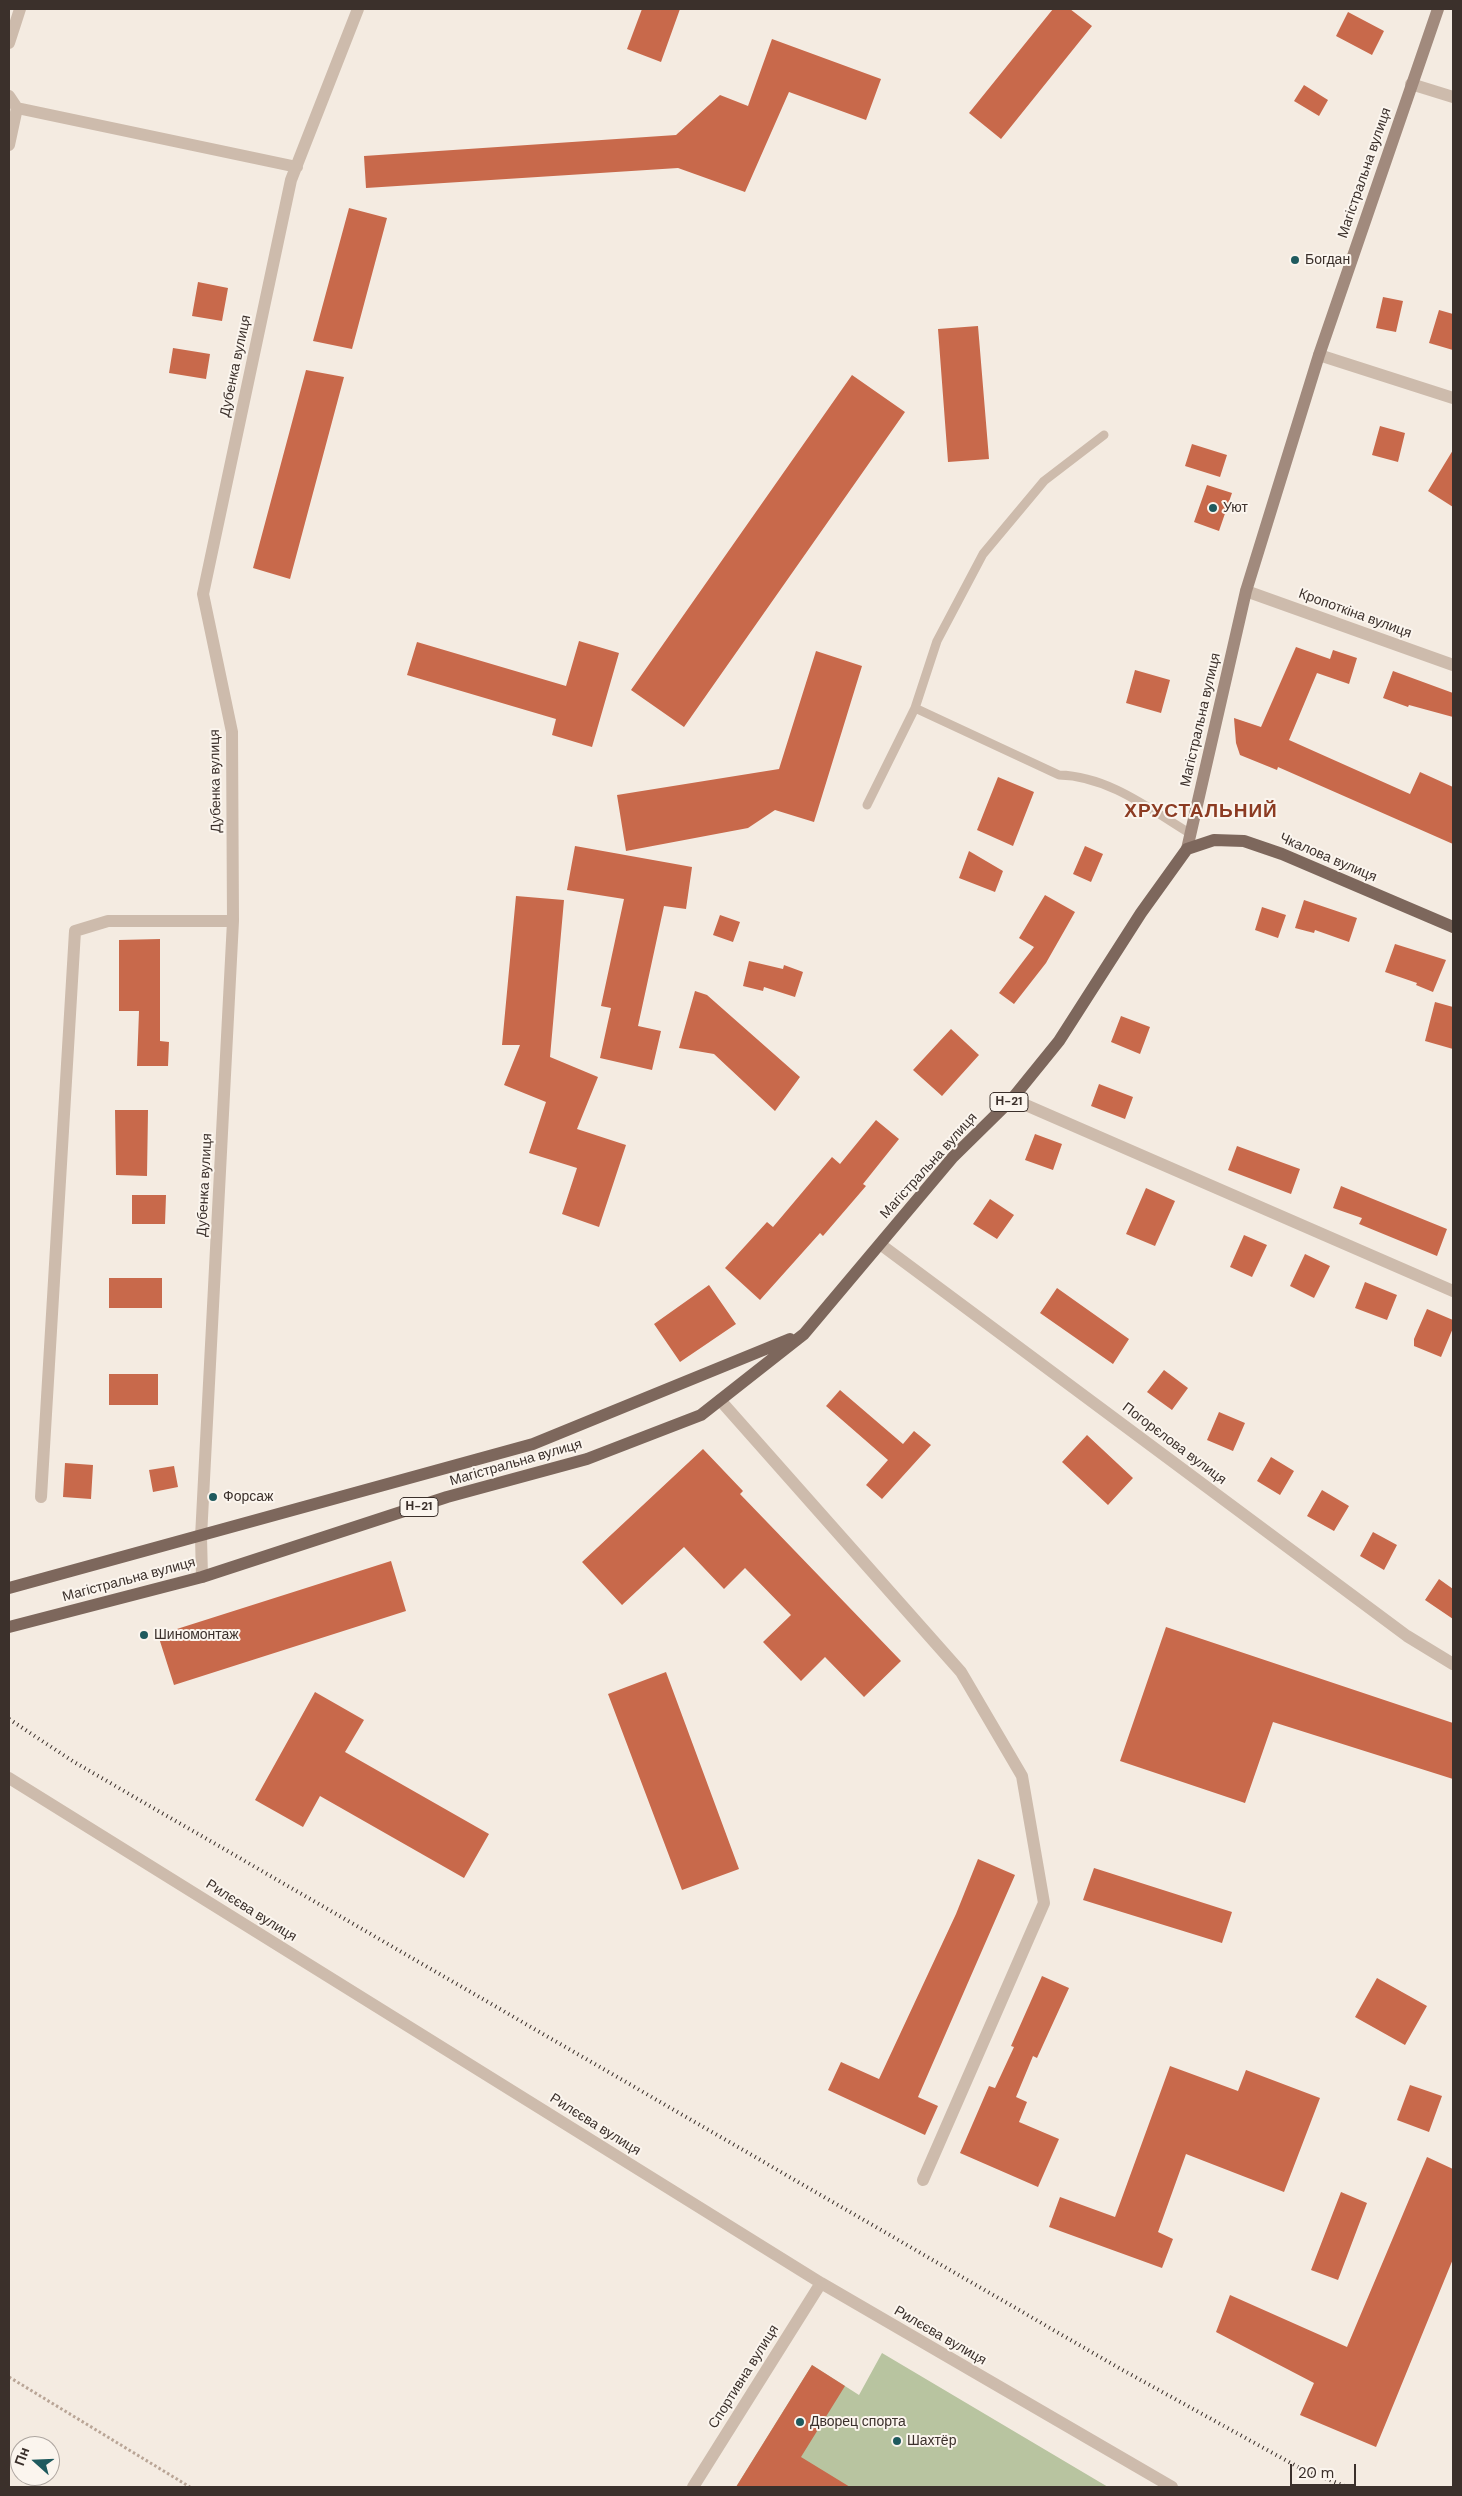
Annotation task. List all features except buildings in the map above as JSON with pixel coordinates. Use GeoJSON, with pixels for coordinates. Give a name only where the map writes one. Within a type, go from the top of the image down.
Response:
{"type":"FeatureCollection","features":[{"type":"Feature","properties":{"kind":"main road","name":"Чкалова вулиця"},"geometry":{"type":"LineString","coordinates":[[1187,849],[1214,840],[1244,841],[1282,854],[1453,927]]}},
{"type":"Feature","properties":{"kind":"main road","name":"Магістральна вулиця"},"geometry":{"type":"LineString","coordinates":[[9,1627],[202,1577],[447,1498],[587,1459],[701,1415],[804,1334],[953,1158],[1012,1099],[1059,1041],[1141,913],[1187,849]]}},
{"type":"Feature","properties":{"kind":"main road","name":"Магістральна вулиця"},"geometry":{"type":"LineString","coordinates":[[9,1588],[201,1537],[533,1444],[804,1334]]}},
{"type":"Feature","properties":{"kind":"street"},"geometry":{"type":"LineString","coordinates":[[9,43],[20,9]]}},
{"type":"Feature","properties":{"kind":"street","name":"Дубенка вулиця"},"geometry":{"type":"LineString","coordinates":[[202,1577],[201,1537],[233,921],[232,732],[203,594],[292,180],[358,9]]}},
{"type":"Feature","properties":{"kind":"street","name":"Магістральна вулиця"},"geometry":{"type":"LineString","coordinates":[[1187,849],[1246,591],[1319,355],[1438,9]]}},
{"type":"Feature","properties":{"kind":"street"},"geometry":{"type":"LineString","coordinates":[[1411,84],[1453,97]]}},
{"type":"Feature","properties":{"kind":"street"},"geometry":{"type":"LineString","coordinates":[[9,96],[16,108],[9,145]]}},
{"type":"Feature","properties":{"kind":"street"},"geometry":{"type":"LineString","coordinates":[[16,108],[298,167]]}},
{"type":"Feature","properties":{"kind":"street"},"geometry":{"type":"LineString","coordinates":[[1319,355],[1453,398]]}},
{"type":"Feature","properties":{"kind":"street","name":"Кропоткіна вулиця"},"geometry":{"type":"LineString","coordinates":[[1246,591],[1453,665]]}},
{"type":"Feature","properties":{"kind":"street"},"geometry":{"type":"LineString","coordinates":[[41,1497],[75,931],[108,921],[233,921]]}},
{"type":"Feature","properties":{"kind":"street"},"geometry":{"type":"LineString","coordinates":[[1012,1099],[1453,1292]]}},
{"type":"Feature","properties":{"kind":"street","name":"Погорєлова вулиця"},"geometry":{"type":"LineString","coordinates":[[880,1244],[1407,1636],[1453,1664]]}},
{"type":"Feature","properties":{"kind":"street"},"geometry":{"type":"LineString","coordinates":[[720,1400],[961,1672],[1022,1776],[1044,1903],[923,2180]]}},
{"type":"Feature","properties":{"kind":"street","name":"Рилєєва вулиця"},"geometry":{"type":"LineString","coordinates":[[9,1778],[820,2283],[1172,2487]]}},
{"type":"Feature","properties":{"kind":"street","name":"Спортивна вулиця"},"geometry":{"type":"LineString","coordinates":[[694,2487],[820,2283]]}},
{"type":"Feature","properties":{"kind":"lane"},"geometry":{"type":"LineString","coordinates":[[867,806],[915,708],[937,641],[983,554],[1044,482],[1104,435]]}},
{"type":"Feature","properties":{"kind":"lane"},"geometry":{"type":"LineString","coordinates":[[915,708],[1059,775],[1078,776],[1124,793],[1190,834]]}},
{"type":"Feature","properties":{"kind":"path"},"geometry":{"type":"LineString","coordinates":[[9,2378],[190,2487]]}},
{"type":"Feature","properties":{"kind":"green space","name":"Шахтёр"},"geometry":{"type":"Polygon","coordinates":[[[882,2353],[1108,2487],[736,2487],[812,2365],[859,2395],[882,2353]]]}},
{"type":"Feature","properties":{"kind":"railway"},"geometry":{"type":"LineString","coordinates":[[9,1719],[74,1762],[1119,2368],[1298,2467],[1347,2487]]}},
{"type":"Feature","properties":{"kind":"place","name":"Богдан"},"geometry":{"type":"Point","coordinates":[1295,260]}},
{"type":"Feature","properties":{"kind":"place","name":"Уют"},"geometry":{"type":"Point","coordinates":[1213,508]}},
{"type":"Feature","properties":{"kind":"place","name":"Форсаж"},"geometry":{"type":"Point","coordinates":[213,1497]}},
{"type":"Feature","properties":{"kind":"place","name":"Шиномонтаж"},"geometry":{"type":"Point","coordinates":[144,1635]}},
{"type":"Feature","properties":{"kind":"place","name":"Дворец спорта"},"geometry":{"type":"Point","coordinates":[800,2422]}},
{"type":"Feature","properties":{"kind":"place","name":"Шахтёр"},"geometry":{"type":"Point","coordinates":[897,2441]}},
{"type":"Feature","properties":{"kind":"district","name":"ХРУСТАЛЬНИЙ"},"geometry":{"type":"Point","coordinates":[1201,812]}}]}
